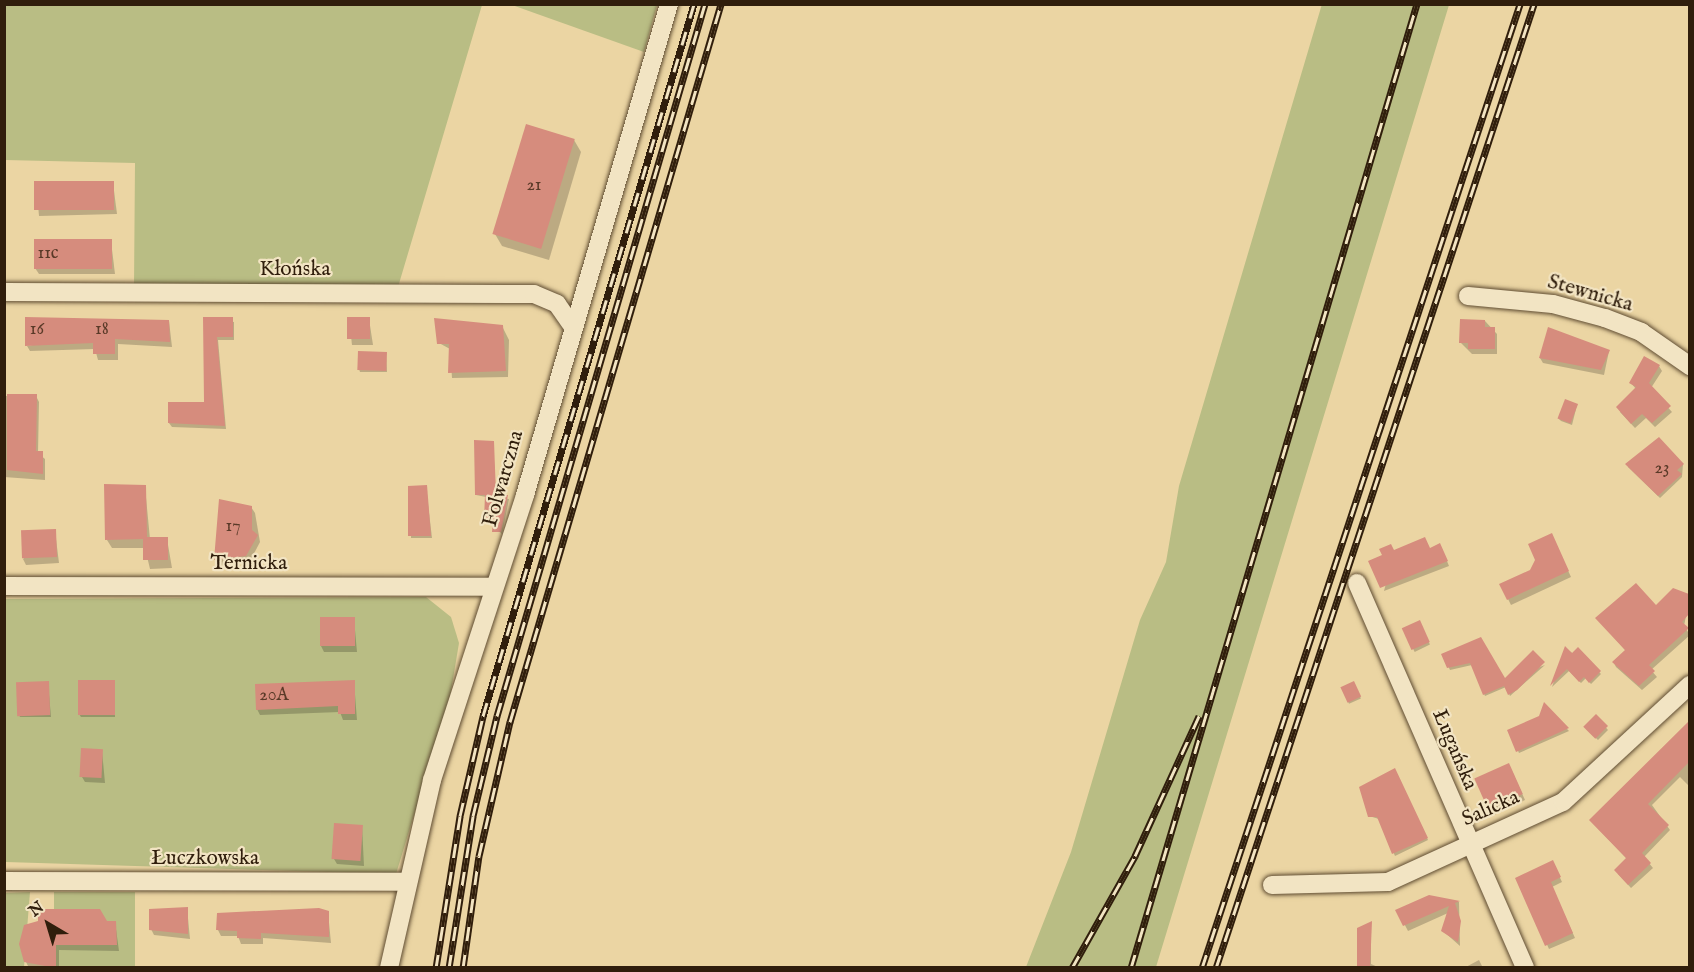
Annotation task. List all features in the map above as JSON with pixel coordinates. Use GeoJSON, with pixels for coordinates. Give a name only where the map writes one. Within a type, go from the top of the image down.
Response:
{"type":"FeatureCollection","features":[{"type":"Feature","properties":{"kind":"street","name":"Folwarczna"},"geometry":{"type":"LineString","coordinates":[[389,968],[406,882],[460,682],[494,587],[571,324],[669,4]]}},
{"type":"Feature","properties":{"kind":"street","name":"Kłońska"},"geometry":{"type":"LineString","coordinates":[[4,292],[534,294],[557,304],[571,324]]}},
{"type":"Feature","properties":{"kind":"street","name":"Stewnicka"},"geometry":{"type":"LineString","coordinates":[[1468,296],[1553,304],[1605,318],[1641,332],[1689,366]]}},
{"type":"Feature","properties":{"kind":"street","name":"Ługańska"},"geometry":{"type":"LineString","coordinates":[[1357,583],[1525,968]]}},
{"type":"Feature","properties":{"kind":"street","name":"Ternicka"},"geometry":{"type":"LineString","coordinates":[[4,586],[494,587]]}},
{"type":"Feature","properties":{"kind":"street","name":"Salicka"},"geometry":{"type":"LineString","coordinates":[[1272,885],[1388,882],[1581,791],[1689,685]]}},
{"type":"Feature","properties":{"kind":"street","name":"Łuczkowska"},"geometry":{"type":"LineString","coordinates":[[4,881],[406,882]]}},
{"type":"Feature","properties":{"kind":"green space"},"geometry":{"type":"Polygon","coordinates":[[[1322,4],[1449,5],[1156,967],[1026,967],[1071,852],[1140,620],[1166,562],[1179,486],[1322,4]]]}},
{"type":"Feature","properties":{"kind":"green space"},"geometry":{"type":"Polygon","coordinates":[[[5,5],[482,5],[398,287],[134,286],[135,163],[5,160],[5,5]]]}},
{"type":"Feature","properties":{"kind":"green space"},"geometry":{"type":"Polygon","coordinates":[[[512,5],[657,5],[644,52],[512,5]]]}},
{"type":"Feature","properties":{"kind":"green space"},"geometry":{"type":"Polygon","coordinates":[[[426,597],[451,617],[459,643],[450,697],[396,874],[6,862],[4,599],[426,597]]]}},
{"type":"Feature","properties":{"kind":"green space"},"geometry":{"type":"Polygon","coordinates":[[[30,892],[24,967],[5,967],[4,893],[30,892]]]}},
{"type":"Feature","properties":{"kind":"green space"},"geometry":{"type":"Polygon","coordinates":[[[54,892],[135,892],[135,967],[54,967],[54,892]]]}},
{"type":"Feature","properties":{"kind":"building"},"geometry":{"type":"Polygon","coordinates":[[[526,124],[575,139],[541,249],[492,234],[526,124]]]}},
{"type":"Feature","properties":{"kind":"building"},"geometry":{"type":"Polygon","coordinates":[[[34,181],[114,181],[114,210],[34,210],[34,181]]]}},
{"type":"Feature","properties":{"kind":"building"},"geometry":{"type":"Polygon","coordinates":[[[34,239],[112,239],[112,269],[34,269],[34,239]]]}},
{"type":"Feature","properties":{"kind":"building"},"geometry":{"type":"Polygon","coordinates":[[[25,317],[169,320],[170,342],[115,339],[115,354],[93,354],[93,343],[25,346],[25,317]]]}},
{"type":"Feature","properties":{"kind":"building"},"geometry":{"type":"Polygon","coordinates":[[[203,317],[233,317],[233,337],[217,337],[225,426],[168,423],[168,402],[204,402],[203,317]]]}},
{"type":"Feature","properties":{"kind":"building"},"geometry":{"type":"Polygon","coordinates":[[[347,317],[370,317],[370,339],[347,339],[347,317]]]}},
{"type":"Feature","properties":{"kind":"building"},"geometry":{"type":"Polygon","coordinates":[[[434,318],[503,325],[506,371],[448,373],[449,344],[437,344],[434,318]]]}},
{"type":"Feature","properties":{"kind":"building"},"geometry":{"type":"Polygon","coordinates":[[[1460,319],[1485,320],[1485,327],[1495,327],[1495,349],[1468,349],[1468,343],[1459,343],[1460,319]]]}},
{"type":"Feature","properties":{"kind":"building"},"geometry":{"type":"Polygon","coordinates":[[[1548,327],[1610,350],[1601,370],[1539,358],[1548,327]]]}},
{"type":"Feature","properties":{"kind":"building"},"geometry":{"type":"Polygon","coordinates":[[[358,351],[387,352],[386,371],[357,370],[358,351]]]}},
{"type":"Feature","properties":{"kind":"building"},"geometry":{"type":"Polygon","coordinates":[[[1644,356],[1660,365],[1649,383],[1671,406],[1652,423],[1642,414],[1631,424],[1616,407],[1636,387],[1629,383],[1644,356]]]}},
{"type":"Feature","properties":{"kind":"building"},"geometry":{"type":"Polygon","coordinates":[[[7,394],[37,394],[36,451],[43,451],[43,474],[7,470],[7,394]]]}},
{"type":"Feature","properties":{"kind":"building"},"geometry":{"type":"Polygon","coordinates":[[[1565,399],[1578,404],[1571,424],[1557,419],[1565,399]]]}},
{"type":"Feature","properties":{"kind":"building"},"geometry":{"type":"Polygon","coordinates":[[[1659,437],[1684,464],[1677,470],[1682,474],[1658,496],[1625,464],[1659,437]]]}},
{"type":"Feature","properties":{"kind":"building"},"geometry":{"type":"Polygon","coordinates":[[[474,440],[494,441],[496,495],[508,495],[501,532],[492,532],[493,520],[484,519],[485,495],[475,495],[474,440]]]}},
{"type":"Feature","properties":{"kind":"building"},"geometry":{"type":"Polygon","coordinates":[[[104,484],[146,485],[147,537],[168,537],[168,560],[143,560],[143,539],[105,540],[104,484]]]}},
{"type":"Feature","properties":{"kind":"building"},"geometry":{"type":"Polygon","coordinates":[[[427,485],[431,536],[408,536],[408,486],[427,485]]]}},
{"type":"Feature","properties":{"kind":"building"},"geometry":{"type":"Polygon","coordinates":[[[219,499],[252,506],[252,530],[258,535],[246,556],[214,560],[219,499]]]}},
{"type":"Feature","properties":{"kind":"building"},"geometry":{"type":"Polygon","coordinates":[[[56,529],[57,557],[22,558],[21,530],[56,529]]]}},
{"type":"Feature","properties":{"kind":"building"},"geometry":{"type":"Polygon","coordinates":[[[1552,533],[1569,571],[1507,600],[1499,584],[1530,570],[1535,560],[1528,544],[1552,533]]]}},
{"type":"Feature","properties":{"kind":"building"},"geometry":{"type":"Polygon","coordinates":[[[1425,537],[1430,548],[1440,543],[1448,561],[1380,588],[1368,561],[1382,555],[1379,549],[1391,544],[1394,550],[1425,537]]]}},
{"type":"Feature","properties":{"kind":"building"},"geometry":{"type":"Polygon","coordinates":[[[1636,583],[1656,605],[1673,588],[1689,594],[1689,614],[1682,622],[1689,628],[1649,665],[1655,671],[1639,686],[1612,662],[1625,650],[1595,618],[1636,583]]]}},
{"type":"Feature","properties":{"kind":"building"},"geometry":{"type":"Polygon","coordinates":[[[320,617],[355,617],[355,646],[320,646],[320,617]]]}},
{"type":"Feature","properties":{"kind":"building"},"geometry":{"type":"Polygon","coordinates":[[[1420,620],[1430,642],[1411,650],[1402,628],[1420,620]]]}},
{"type":"Feature","properties":{"kind":"building"},"geometry":{"type":"Polygon","coordinates":[[[1481,637],[1505,678],[1533,650],[1545,662],[1517,690],[1508,695],[1504,686],[1483,695],[1470,663],[1447,668],[1441,654],[1481,637]]]}},
{"type":"Feature","properties":{"kind":"building"},"geometry":{"type":"Polygon","coordinates":[[[1565,646],[1572,653],[1578,647],[1601,671],[1589,683],[1584,677],[1579,682],[1567,669],[1550,686],[1565,646]]]}},
{"type":"Feature","properties":{"kind":"building"},"geometry":{"type":"Polygon","coordinates":[[[78,680],[115,680],[115,715],[78,715],[78,680]]]}},
{"type":"Feature","properties":{"kind":"building"},"geometry":{"type":"Polygon","coordinates":[[[355,680],[355,714],[338,714],[338,706],[256,710],[255,684],[355,680]]]}},
{"type":"Feature","properties":{"kind":"building"},"geometry":{"type":"Polygon","coordinates":[[[49,681],[50,715],[17,716],[16,682],[49,681]]]}},
{"type":"Feature","properties":{"kind":"building"},"geometry":{"type":"Polygon","coordinates":[[[1354,681],[1361,696],[1348,703],[1340,687],[1354,681]]]}},
{"type":"Feature","properties":{"kind":"building"},"geometry":{"type":"Polygon","coordinates":[[[1544,702],[1569,728],[1516,752],[1507,730],[1539,716],[1544,702]]]}},
{"type":"Feature","properties":{"kind":"building"},"geometry":{"type":"Polygon","coordinates":[[[1596,714],[1608,726],[1595,739],[1583,727],[1596,714]]]}},
{"type":"Feature","properties":{"kind":"building"},"geometry":{"type":"Polygon","coordinates":[[[1689,721],[1689,762],[1648,804],[1669,825],[1642,853],[1651,863],[1628,885],[1614,870],[1626,858],[1589,820],[1689,721]]]}},
{"type":"Feature","properties":{"kind":"building"},"geometry":{"type":"Polygon","coordinates":[[[81,748],[103,749],[101,778],[79,777],[81,748]]]}},
{"type":"Feature","properties":{"kind":"building"},"geometry":{"type":"Polygon","coordinates":[[[1509,763],[1523,794],[1488,810],[1474,778],[1509,763]]]}},
{"type":"Feature","properties":{"kind":"building"},"geometry":{"type":"Polygon","coordinates":[[[1395,768],[1428,838],[1392,854],[1377,817],[1368,817],[1359,787],[1395,768]]]}},
{"type":"Feature","properties":{"kind":"building"},"geometry":{"type":"Polygon","coordinates":[[[334,823],[363,825],[360,861],[331,859],[334,823]]]}},
{"type":"Feature","properties":{"kind":"building"},"geometry":{"type":"Polygon","coordinates":[[[1553,860],[1561,877],[1551,882],[1573,933],[1545,946],[1515,878],[1553,860]]]}},
{"type":"Feature","properties":{"kind":"building"},"geometry":{"type":"Polygon","coordinates":[[[1429,895],[1460,901],[1455,903],[1461,921],[1458,942],[1441,931],[1449,906],[1403,926],[1395,910],[1429,895]]]}},
{"type":"Feature","properties":{"kind":"building"},"geometry":{"type":"Polygon","coordinates":[[[188,907],[188,934],[149,930],[149,909],[188,907]]]}},
{"type":"Feature","properties":{"kind":"building"},"geometry":{"type":"Polygon","coordinates":[[[319,908],[329,911],[329,937],[261,933],[261,939],[237,938],[237,931],[216,930],[217,913],[319,908]]]}},
{"type":"Feature","properties":{"kind":"building"},"geometry":{"type":"Polygon","coordinates":[[[38,909],[100,909],[107,921],[116,921],[117,945],[56,945],[56,968],[24,962],[19,944],[24,925],[38,921],[38,909]]]}},
{"type":"Feature","properties":{"kind":"building"},"geometry":{"type":"Polygon","coordinates":[[[1372,921],[1370,968],[1357,968],[1357,928],[1372,921]]]}},
{"type":"Feature","properties":{"kind":"railway"},"geometry":{"type":"LineString","coordinates":[[436,968],[460,816],[483,716],[694,4]]}},
{"type":"Feature","properties":{"kind":"railway"},"geometry":{"type":"LineString","coordinates":[[449,968],[473,816],[497,716],[705,4]]}},
{"type":"Feature","properties":{"kind":"railway"},"geometry":{"type":"LineString","coordinates":[[463,968],[479,856],[510,722],[721,4]]}},
{"type":"Feature","properties":{"kind":"railway"},"geometry":{"type":"LineString","coordinates":[[1131,968],[1417,4]]}},
{"type":"Feature","properties":{"kind":"railway"},"geometry":{"type":"LineString","coordinates":[[1202,968],[1520,4]]}},
{"type":"Feature","properties":{"kind":"railway"},"geometry":{"type":"LineString","coordinates":[[1216,968],[1534,4]]}},
{"type":"Feature","properties":{"kind":"railway"},"geometry":{"type":"LineString","coordinates":[[1072,968],[1135,856],[1199,716]]}}]}
